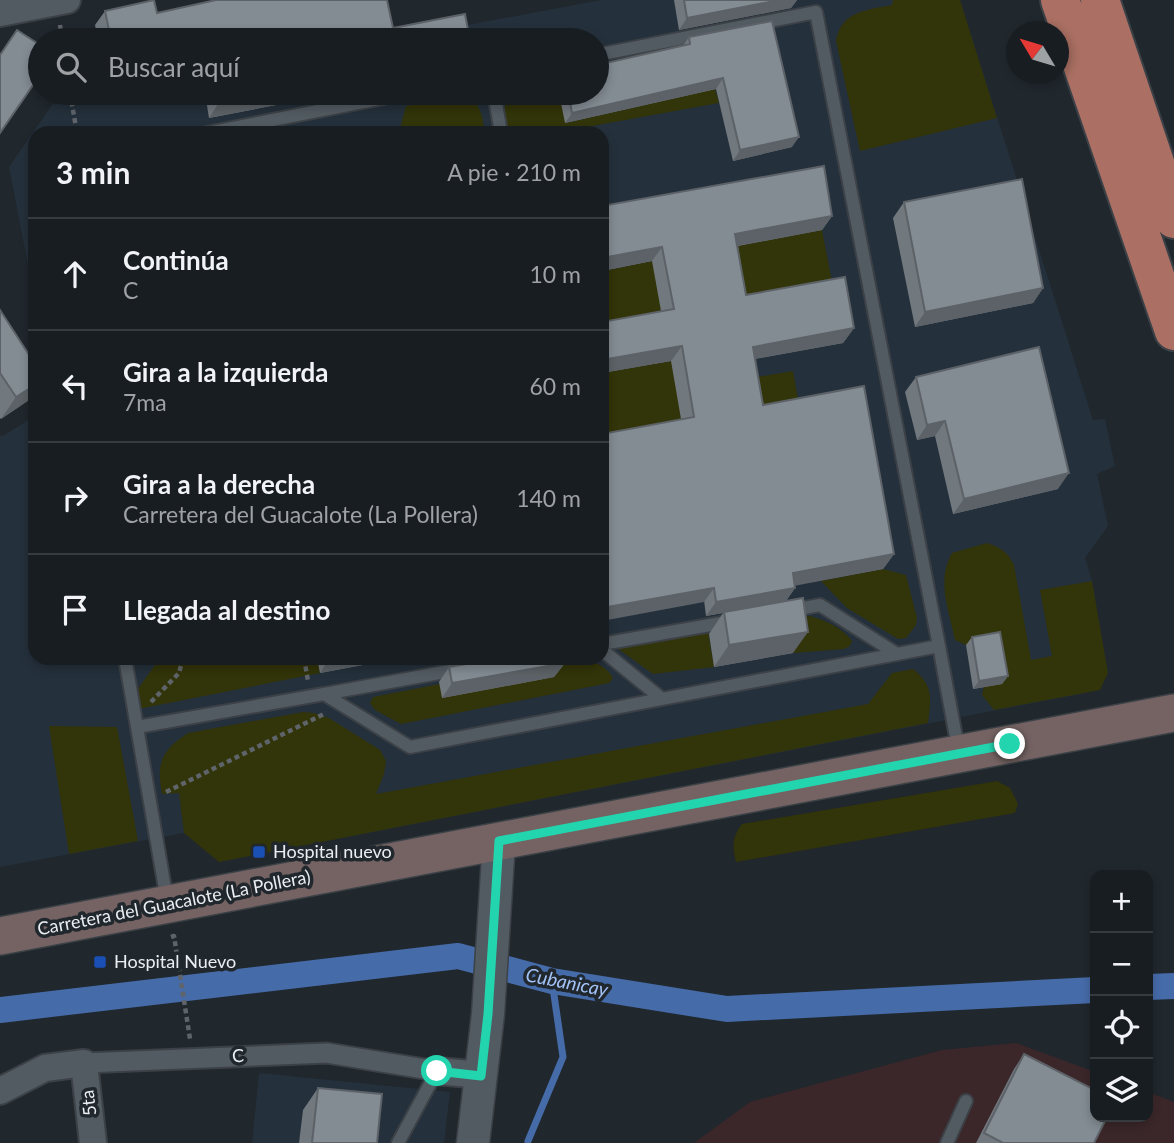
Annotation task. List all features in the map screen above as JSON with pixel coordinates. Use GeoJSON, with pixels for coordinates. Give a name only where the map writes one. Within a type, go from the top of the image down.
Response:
{"type":"FeatureCollection","features":[{"type":"Feature","properties":{"kind":"highway"},"geometry":{"type":"LineString","coordinates":[[1060,0],[1174,331]]}},
{"type":"Feature","properties":{"kind":"highway"},"geometry":{"type":"LineString","coordinates":[[1100,0],[1174,219]]}},
{"type":"Feature","properties":{"kind":"main road","name":"Carretera del Guacalote (La Pollera)"},"geometry":{"type":"LineString","coordinates":[[0,936],[1174,713]]}},
{"type":"Feature","properties":{"kind":"street"},"geometry":{"type":"LineString","coordinates":[[0,13],[67,0]]}},
{"type":"Feature","properties":{"kind":"street"},"geometry":{"type":"LineString","coordinates":[[473,1143],[488,1014],[499,841]]}},
{"type":"Feature","properties":{"kind":"street","name":"C"},"geometry":{"type":"LineString","coordinates":[[0,1091],[45,1068],[193,1057],[327,1053],[481,1076]]}},
{"type":"Feature","properties":{"kind":"street","name":"5ta"},"geometry":{"type":"LineString","coordinates":[[84,1063],[93,1143]]}},
{"type":"Feature","properties":{"kind":"lane"},"geometry":{"type":"LineString","coordinates":[[609,53],[816,12],[959,754]]}},
{"type":"Feature","properties":{"kind":"lane"},"geometry":{"type":"LineString","coordinates":[[242,126],[348,105]]}},
{"type":"Feature","properties":{"kind":"lane"},"geometry":{"type":"LineString","coordinates":[[496,105],[500,126]]}},
{"type":"Feature","properties":{"kind":"lane"},"geometry":{"type":"LineString","coordinates":[[779,612],[820,605],[897,654]]}},
{"type":"Feature","properties":{"kind":"lane"},"geometry":{"type":"LineString","coordinates":[[609,643],[752,617]]}},
{"type":"Feature","properties":{"kind":"lane"},"geometry":{"type":"LineString","coordinates":[[324,694],[410,747],[939,646]]}},
{"type":"Feature","properties":{"kind":"lane"},"geometry":{"type":"LineString","coordinates":[[609,656],[662,699]]}},
{"type":"Feature","properties":{"kind":"lane"},"geometry":{"type":"LineString","coordinates":[[126,665],[168,904]]}},
{"type":"Feature","properties":{"kind":"lane"},"geometry":{"type":"LineString","coordinates":[[137,727],[470,667]]}},
{"type":"Feature","properties":{"kind":"lane"},"geometry":{"type":"LineString","coordinates":[[398,1143],[437,1071]]}},
{"type":"Feature","properties":{"kind":"lane"},"geometry":{"type":"LineString","coordinates":[[947,1143],[966,1101]]}},
{"type":"Feature","properties":{"kind":"path"},"geometry":{"type":"LineString","coordinates":[[72,105],[75,126]]}},
{"type":"Feature","properties":{"kind":"path"},"geometry":{"type":"LineString","coordinates":[[137,727],[145,708],[179,673],[181,665]]}},
{"type":"Feature","properties":{"kind":"path"},"geometry":{"type":"LineString","coordinates":[[162,794],[342,705]]}},
{"type":"Feature","properties":{"kind":"path"},"geometry":{"type":"LineString","coordinates":[[160,939],[174,936],[193,1057]]}},
{"type":"Feature","properties":{"kind":"shaded area"},"geometry":{"type":"Polygon","coordinates":[[[601,0],[960,0],[1093,420],[1105,419],[1115,466],[1097,474],[1108,526],[1085,558],[1092,581],[1108,673],[1100,690],[219,862],[184,833],[0,867],[0,436],[28,420],[28,665],[609,665],[609,126],[37,126],[52,105],[609,105],[609,28],[452,28],[601,0]]]}},
{"type":"Feature","properties":{"kind":"shaded area"},"geometry":{"type":"Polygon","coordinates":[[[893,0],[960,0],[997,118],[860,151],[836,41],[843,23],[849,18],[892,5],[893,0]]]}},
{"type":"Feature","properties":{"kind":"shaded area"},"geometry":{"type":"Polygon","coordinates":[[[715,89],[719,103],[592,126],[507,126],[504,109],[506,105],[562,105],[566,123],[715,89]]]}},
{"type":"Feature","properties":{"kind":"shaded area"},"geometry":{"type":"Polygon","coordinates":[[[477,105],[484,126],[401,126],[406,106],[477,105]]]}},
{"type":"Feature","properties":{"kind":"shaded area"},"geometry":{"type":"Polygon","coordinates":[[[28,140],[28,265],[9,167],[28,140]]]}},
{"type":"Feature","properties":{"kind":"shaded area"},"geometry":{"type":"Polygon","coordinates":[[[822,230],[834,292],[711,314],[700,253],[822,230]]]}},
{"type":"Feature","properties":{"kind":"shaded area"},"geometry":{"type":"Polygon","coordinates":[[[679,256],[690,318],[609,334],[609,270],[679,256]]]}},
{"type":"Feature","properties":{"kind":"shaded area"},"geometry":{"type":"Polygon","coordinates":[[[695,357],[704,413],[609,444],[609,372],[695,357]]]}},
{"type":"Feature","properties":{"kind":"shaded area"},"geometry":{"type":"Polygon","coordinates":[[[793,371],[800,411],[752,419],[745,379],[793,371]]]}},
{"type":"Feature","properties":{"kind":"shaded area"},"geometry":{"type":"Polygon","coordinates":[[[987,543],[1003,551],[1014,565],[1031,660],[1052,656],[1040,590],[1092,581],[1108,673],[1100,690],[994,710],[982,695],[994,640],[966,645],[955,640],[944,585],[947,564],[952,553],[987,543]]]}},
{"type":"Feature","properties":{"kind":"shaded area"},"geometry":{"type":"Polygon","coordinates":[[[883,569],[906,575],[917,618],[916,625],[906,638],[898,639],[847,608],[821,581],[883,569]]]}},
{"type":"Feature","properties":{"kind":"shaded area"},"geometry":{"type":"Polygon","coordinates":[[[810,616],[838,628],[852,641],[850,646],[844,649],[793,653],[788,618],[810,616]]]}},
{"type":"Feature","properties":{"kind":"shaded area"},"geometry":{"type":"Polygon","coordinates":[[[708,631],[714,667],[653,674],[617,648],[708,631]]]}},
{"type":"Feature","properties":{"kind":"shaded area"},"geometry":{"type":"Polygon","coordinates":[[[155,665],[318,665],[320,673],[138,709],[135,693],[155,665]]]}},
{"type":"Feature","properties":{"kind":"shaded area"},"geometry":{"type":"Polygon","coordinates":[[[537,665],[599,665],[613,678],[609,683],[401,724],[375,710],[370,703],[373,697],[537,665]]]}},
{"type":"Feature","properties":{"kind":"shaded area"},"geometry":{"type":"Polygon","coordinates":[[[913,669],[925,681],[930,693],[928,723],[219,862],[184,833],[179,793],[162,794],[160,783],[163,758],[172,745],[188,733],[303,712],[329,718],[380,750],[386,761],[376,794],[868,704],[892,673],[913,669]]]}},
{"type":"Feature","properties":{"kind":"shaded area"},"geometry":{"type":"Polygon","coordinates":[[[49,726],[117,727],[138,841],[69,854],[49,726]]]}},
{"type":"Feature","properties":{"kind":"shaded area"},"geometry":{"type":"Polygon","coordinates":[[[997,781],[1010,788],[1018,804],[1015,813],[736,862],[734,842],[742,824],[997,781]]]}},
{"type":"Feature","properties":{"kind":"shaded area"},"geometry":{"type":"Polygon","coordinates":[[[1016,1043],[1090,1070],[1090,1122],[1153,1122],[1153,1094],[1174,1102],[1174,1143],[694,1143],[750,1102],[942,1050],[1016,1043]]]}},
{"type":"Feature","properties":{"kind":"shaded area"},"geometry":{"type":"Polygon","coordinates":[[[259,1073],[450,1092],[444,1143],[252,1143],[259,1073]]]}},
{"type":"Feature","properties":{"kind":"building"},"geometry":{"type":"Polygon","coordinates":[[[154,0],[157,13],[216,0],[387,0],[393,28],[109,28],[105,11],[154,0]]]}},
{"type":"Feature","properties":{"kind":"building"},"geometry":{"type":"Polygon","coordinates":[[[684,0],[780,0],[687,18],[684,0]]]}},
{"type":"Feature","properties":{"kind":"building"},"geometry":{"type":"Polygon","coordinates":[[[465,14],[468,28],[393,28],[465,14]]]}},
{"type":"Feature","properties":{"kind":"building"},"geometry":{"type":"Polygon","coordinates":[[[772,21],[799,137],[740,150],[723,78],[609,104],[609,62],[690,44],[689,37],[772,21]]]}},
{"type":"Feature","properties":{"kind":"building"},"geometry":{"type":"Polygon","coordinates":[[[17,30],[28,37],[28,92],[0,133],[0,55],[17,30]]]}},
{"type":"Feature","properties":{"kind":"building"},"geometry":{"type":"Polygon","coordinates":[[[570,105],[607,105],[572,113],[570,105]]]}},
{"type":"Feature","properties":{"kind":"building"},"geometry":{"type":"Polygon","coordinates":[[[824,166],[832,216],[735,234],[746,295],[845,277],[854,328],[753,347],[763,405],[864,386],[894,554],[793,573],[795,588],[716,602],[714,588],[609,607],[609,433],[694,417],[682,346],[609,359],[609,321],[674,309],[662,247],[609,257],[609,205],[824,166]]]}},
{"type":"Feature","properties":{"kind":"building"},"geometry":{"type":"Polygon","coordinates":[[[1022,179],[1043,288],[925,312],[904,202],[1022,179]]]}},
{"type":"Feature","properties":{"kind":"building"},"geometry":{"type":"Polygon","coordinates":[[[0,310],[28,353],[28,389],[16,397],[0,373],[0,310]]]}},
{"type":"Feature","properties":{"kind":"building"},"geometry":{"type":"Polygon","coordinates":[[[1039,347],[1069,473],[964,499],[945,421],[927,425],[916,377],[1039,347]]]}},
{"type":"Feature","properties":{"kind":"building"},"geometry":{"type":"Polygon","coordinates":[[[803,598],[808,632],[729,645],[724,612],[803,598]]]}},
{"type":"Feature","properties":{"kind":"building"},"geometry":{"type":"Polygon","coordinates":[[[1000,632],[1008,676],[979,681],[972,637],[1000,632]]]}},
{"type":"Feature","properties":{"kind":"building"},"geometry":{"type":"Polygon","coordinates":[[[461,665],[554,665],[452,683],[449,667],[461,665]]]}},
{"type":"Feature","properties":{"kind":"building"},"geometry":{"type":"Polygon","coordinates":[[[1024,1054],[1090,1087],[1090,1122],[1104,1122],[1094,1143],[1003,1143],[984,1133],[1024,1054]]]}},
{"type":"Feature","properties":{"kind":"building"},"geometry":{"type":"Polygon","coordinates":[[[318,1088],[382,1094],[377,1143],[312,1143],[318,1088]]]}},
{"type":"Feature","properties":{"kind":"waterway","name":"Cubanicay"},"geometry":{"type":"LineString","coordinates":[[0,1010],[458,956],[552,981],[727,1009],[1090,990]]}},
{"type":"Feature","properties":{"kind":"waterway"},"geometry":{"type":"LineString","coordinates":[[528,1141],[563,1057],[552,981]]}},
{"type":"Feature","properties":{"kind":"waterway","name":"Cubanicay"},"geometry":{"type":"LineString","coordinates":[[1153,987],[1174,986]]}},
{"type":"Feature","properties":{"kind":"place","name":"Hospital nuevo"},"geometry":{"type":"Point","coordinates":[259,852]}},
{"type":"Feature","properties":{"kind":"place","name":"Hospital Nuevo"},"geometry":{"type":"Point","coordinates":[100,962]}},
{"type":"Feature","properties":{"kind":"route"},"geometry":{"type":"LineString","coordinates":[[437,1071],[481,1076],[488,1014],[499,841],[1010,744]]}}]}
